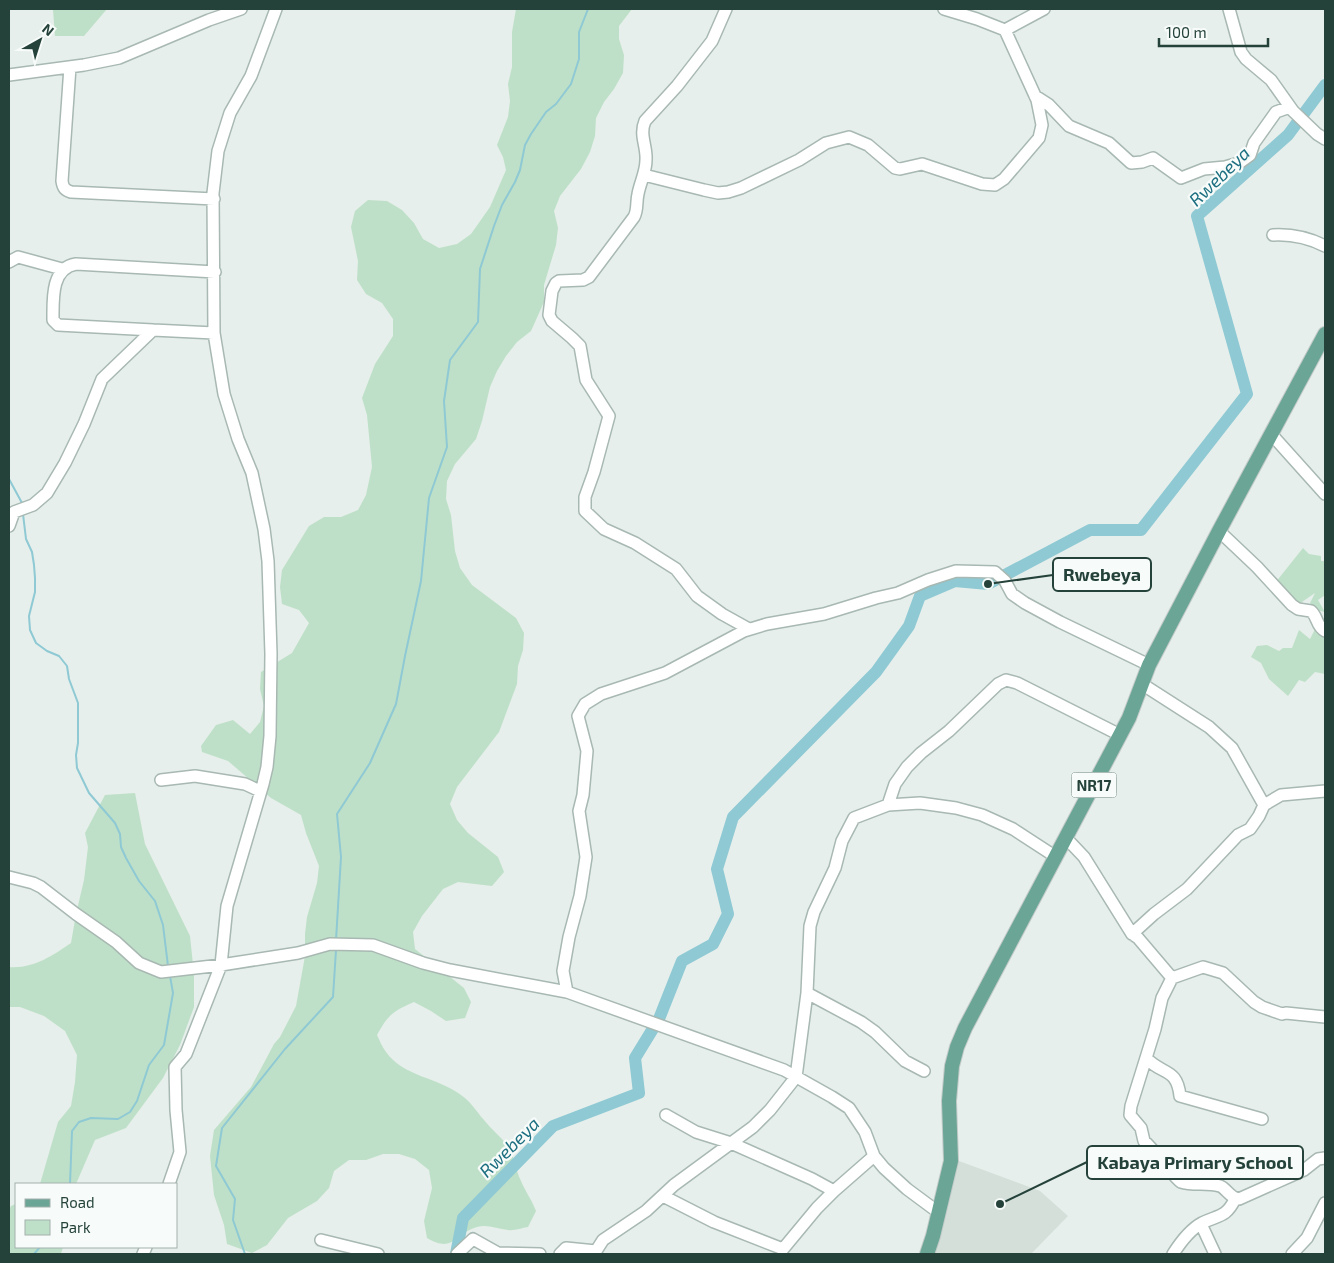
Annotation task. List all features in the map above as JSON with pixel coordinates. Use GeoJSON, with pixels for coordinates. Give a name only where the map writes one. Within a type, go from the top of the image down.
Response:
{"type":"FeatureCollection","features":[{"type":"Feature","properties":{"kind":"main road","name":"NR17"},"geometry":{"type":"LineString","coordinates":[[927,1254],[951,1161],[949,1101],[952,1066],[957,1047],[978,1002],[1129,718],[1149,665],[1325,334]]}},
{"type":"Feature","properties":{"kind":"street"},"geometry":{"type":"LineString","coordinates":[[9,75],[119,58],[209,20],[241,9]]}},
{"type":"Feature","properties":{"kind":"street"},"geometry":{"type":"LineString","coordinates":[[169,1183],[180,1152],[176,1110],[175,1067],[186,1054],[221,965],[226,911],[267,767],[270,736],[271,654],[268,561],[264,529],[252,473],[238,439],[224,394],[214,333],[214,199],[218,151],[230,114],[251,76],[276,9]]}},
{"type":"Feature","properties":{"kind":"street"},"geometry":{"type":"LineString","coordinates":[[726,9],[712,41],[642,128],[646,160],[636,212],[594,273],[583,280],[559,281],[556,283],[552,291],[550,318],[580,346],[586,380],[609,416],[594,472],[585,497],[585,511],[604,529],[635,543],[676,569],[697,596],[722,614],[749,629]]}},
{"type":"Feature","properties":{"kind":"street"},"geometry":{"type":"LineString","coordinates":[[644,174],[704,190],[718,193],[728,192],[741,188],[799,160],[826,143],[849,137],[868,145],[895,168],[927,165],[982,184],[995,185],[1004,179],[1039,138],[1042,131],[1041,118],[1035,96],[1004,30],[977,14],[944,9]]}},
{"type":"Feature","properties":{"kind":"street"},"geometry":{"type":"LineString","coordinates":[[1004,30],[1044,9]]}},
{"type":"Feature","properties":{"kind":"street"},"geometry":{"type":"LineString","coordinates":[[1229,9],[1241,52],[1246,59],[1271,80],[1292,109],[1321,136]]}},
{"type":"Feature","properties":{"kind":"street"},"geometry":{"type":"LineString","coordinates":[[70,67],[62,182],[62,187],[66,191],[214,199]]}},
{"type":"Feature","properties":{"kind":"street"},"geometry":{"type":"LineString","coordinates":[[1035,96],[1049,105],[1068,126],[1109,143],[1131,163],[1153,158],[1181,178],[1204,169],[1225,167],[1239,163],[1250,155],[1254,143],[1276,112],[1292,109]]}},
{"type":"Feature","properties":{"kind":"street"},"geometry":{"type":"LineString","coordinates":[[1273,235],[1282,234],[1311,239],[1325,246]]}},
{"type":"Feature","properties":{"kind":"street"},"geometry":{"type":"LineString","coordinates":[[9,262],[18,257],[62,269],[76,264],[214,272]]}},
{"type":"Feature","properties":{"kind":"street"},"geometry":{"type":"LineString","coordinates":[[62,269],[56,280],[53,309],[53,320],[55,323],[64,326],[214,333]]}},
{"type":"Feature","properties":{"kind":"street"},"geometry":{"type":"LineString","coordinates":[[9,526],[14,512],[33,505],[47,493],[65,463],[84,424],[102,379],[153,330]]}},
{"type":"Feature","properties":{"kind":"street"},"geometry":{"type":"LineString","coordinates":[[1272,435],[1325,494]]}},
{"type":"Feature","properties":{"kind":"street"},"geometry":{"type":"LineString","coordinates":[[1219,531],[1257,567],[1292,605],[1298,609],[1312,610],[1319,626],[1325,631]]}},
{"type":"Feature","properties":{"kind":"street"},"geometry":{"type":"LineString","coordinates":[[567,992],[563,970],[569,937],[580,896],[586,857],[580,811],[587,751],[578,716],[585,704],[601,694],[665,673],[749,629],[824,614],[898,593],[928,580],[956,571],[994,572],[1005,581],[1012,594],[1025,602],[1060,622],[1149,665]]}},
{"type":"Feature","properties":{"kind":"street"},"geometry":{"type":"LineString","coordinates":[[888,805],[895,784],[920,753],[949,731],[998,684],[1006,680],[1017,683],[1120,735]]}},
{"type":"Feature","properties":{"kind":"street"},"geometry":{"type":"LineString","coordinates":[[1142,684],[1210,727],[1232,748],[1264,805]]}},
{"type":"Feature","properties":{"kind":"street"},"geometry":{"type":"LineString","coordinates":[[161,780],[196,776],[245,784],[260,791]]}},
{"type":"Feature","properties":{"kind":"street"},"geometry":{"type":"LineString","coordinates":[[1132,934],[1154,914],[1187,889],[1238,835],[1250,829],[1264,805],[1281,795],[1325,791]]}},
{"type":"Feature","properties":{"kind":"street"},"geometry":{"type":"LineString","coordinates":[[560,1254],[566,1248],[598,1252],[603,1240],[646,1211],[674,1185],[753,1127],[770,1110],[796,1077],[807,993],[810,926],[814,912],[835,868],[842,841],[854,818],[888,805],[920,803],[956,808],[982,815],[1013,829],[1056,857]]}},
{"type":"Feature","properties":{"kind":"street"},"geometry":{"type":"LineString","coordinates":[[1066,838],[1084,857],[1132,934],[1138,938],[1172,978]]}},
{"type":"Feature","properties":{"kind":"street"},"geometry":{"type":"LineString","coordinates":[[9,878],[33,883],[41,887],[116,942],[139,963],[161,972],[298,953],[330,944],[361,944],[385,948],[423,963],[450,970],[567,992],[784,1070],[832,1096],[849,1108],[860,1122],[874,1156],[884,1168],[907,1189],[938,1212]]}},
{"type":"Feature","properties":{"kind":"street"},"geometry":{"type":"LineString","coordinates":[[1235,1199],[1222,1187],[1212,1184],[1190,1184],[1178,1181],[1144,1141],[1142,1128],[1130,1115],[1131,1106],[1155,1030],[1162,998],[1172,978],[1203,967],[1223,973],[1262,1007],[1282,1014],[1325,1016]]}},
{"type":"Feature","properties":{"kind":"street"},"geometry":{"type":"LineString","coordinates":[[807,993],[861,1022],[875,1032],[904,1060],[924,1071]]}},
{"type":"Feature","properties":{"kind":"street"},"geometry":{"type":"LineString","coordinates":[[1147,1059],[1178,1081],[1180,1096],[1262,1119]]}},
{"type":"Feature","properties":{"kind":"street"},"geometry":{"type":"LineString","coordinates":[[666,1116],[696,1132],[731,1144],[812,1179],[834,1191]]}},
{"type":"Feature","properties":{"kind":"street"},"geometry":{"type":"LineString","coordinates":[[663,1196],[714,1222],[783,1249],[817,1208],[874,1156]]}},
{"type":"Feature","properties":{"kind":"street"},"geometry":{"type":"LineString","coordinates":[[1235,1199],[1239,1199],[1304,1170],[1318,1159],[1325,1158]]}},
{"type":"Feature","properties":{"kind":"street"},"geometry":{"type":"LineString","coordinates":[[1172,1254],[1182,1239],[1201,1224],[1222,1216],[1229,1210],[1235,1199]]}},
{"type":"Feature","properties":{"kind":"street"},"geometry":{"type":"LineString","coordinates":[[1292,1254],[1307,1238],[1325,1202]]}},
{"type":"Feature","properties":{"kind":"street"},"geometry":{"type":"LineString","coordinates":[[1201,1224],[1215,1254]]}},
{"type":"Feature","properties":{"kind":"street"},"geometry":{"type":"LineString","coordinates":[[458,1254],[473,1239],[498,1253],[540,1254]]}},
{"type":"Feature","properties":{"kind":"street"},"geometry":{"type":"LineString","coordinates":[[321,1240],[378,1254]]}},
{"type":"Feature","properties":{"kind":"shaded area"},"geometry":{"type":"Polygon","coordinates":[[[959,1161],[1040,1191],[1068,1216],[1031,1254],[933,1254],[959,1161]]]}},
{"type":"Feature","properties":{"kind":"green space"},"geometry":{"type":"Polygon","coordinates":[[[51,9],[107,9],[84,36],[55,36],[53,10],[51,9]]]}},
{"type":"Feature","properties":{"kind":"green space"},"geometry":{"type":"Polygon","coordinates":[[[516,9],[632,9],[619,26],[619,39],[624,55],[623,73],[596,118],[595,136],[590,152],[581,169],[560,196],[554,211],[558,228],[556,245],[544,285],[544,302],[531,331],[517,342],[497,371],[490,387],[476,439],[455,464],[447,481],[446,499],[451,515],[455,551],[460,568],[472,585],[516,618],[524,633],[517,684],[499,732],[457,787],[450,804],[457,820],[468,833],[498,857],[504,872],[492,886],[458,882],[443,889],[422,916],[413,932],[415,949],[464,988],[471,1002],[465,1018],[446,1021],[414,1002],[392,1014],[377,1035],[386,1052],[402,1067],[452,1089],[471,1104],[510,1149],[519,1176],[536,1211],[528,1227],[510,1230],[481,1226],[470,1230],[449,1243],[436,1242],[427,1238],[424,1221],[432,1188],[429,1170],[415,1159],[399,1154],[383,1154],[366,1160],[349,1160],[334,1171],[329,1188],[317,1201],[288,1218],[267,1245],[252,1253],[227,1244],[224,1225],[214,1195],[210,1156],[214,1130],[251,1087],[296,1006],[305,956],[307,917],[317,883],[319,866],[301,815],[271,798],[228,761],[202,752],[201,746],[216,725],[233,720],[250,734],[260,722],[264,706],[260,689],[261,672],[292,653],[309,623],[299,610],[282,604],[280,587],[282,570],[309,526],[324,517],[341,517],[358,510],[366,495],[372,467],[367,415],[362,398],[375,364],[393,336],[393,319],[382,303],[366,294],[357,280],[358,261],[351,227],[355,211],[368,200],[387,201],[402,210],[414,223],[423,239],[439,248],[457,244],[471,234],[490,207],[506,170],[503,157],[497,145],[508,117],[510,101],[508,84],[512,67],[512,32],[516,9]]]}},
{"type":"Feature","properties":{"kind":"green space"},"geometry":{"type":"Polygon","coordinates":[[[1303,548],[1309,554],[1321,556],[1321,561],[1325,561],[1325,595],[1318,600],[1325,612],[1316,610],[1310,603],[1315,593],[1299,604],[1275,583],[1303,548]]]}},
{"type":"Feature","properties":{"kind":"green space"},"geometry":{"type":"Polygon","coordinates":[[[1315,629],[1325,634],[1325,674],[1315,672],[1305,682],[1299,680],[1288,696],[1269,679],[1261,663],[1251,657],[1257,646],[1267,645],[1279,651],[1283,648],[1292,648],[1299,630],[1310,639],[1315,629]]]}},
{"type":"Feature","properties":{"kind":"green space"},"geometry":{"type":"Polygon","coordinates":[[[135,793],[145,844],[190,936],[194,974],[194,1007],[180,1045],[163,1078],[126,1128],[95,1140],[76,1183],[40,1183],[58,1122],[71,1106],[77,1055],[65,1031],[44,1016],[20,1007],[9,1007],[9,967],[34,964],[71,943],[84,880],[88,847],[85,833],[105,795],[135,793]]]}},
{"type":"Feature","properties":{"kind":"green space"},"geometry":{"type":"Polygon","coordinates":[[[15,1204],[15,1248],[63,1248],[61,1254],[9,1254],[9,1210],[11,1206],[15,1204]]]}},
{"type":"Feature","properties":{"kind":"waterway"},"geometry":{"type":"LineString","coordinates":[[336,940],[341,857],[337,814],[370,763],[396,704],[421,581],[429,498],[447,447],[444,401],[450,360],[478,322],[480,269],[494,226],[502,205],[520,170],[525,145],[546,112],[556,104],[571,84],[579,59],[579,32],[588,9]]}},
{"type":"Feature","properties":{"kind":"waterway","name":"Rwebeya"},"geometry":{"type":"LineString","coordinates":[[659,1019],[682,961],[713,944],[728,914],[717,869],[733,817],[876,672],[909,626],[920,596],[955,581],[988,584],[1090,530],[1141,530],[1247,394],[1197,216],[1288,135],[1325,85]]}},
{"type":"Feature","properties":{"kind":"waterway"},"geometry":{"type":"LineString","coordinates":[[9,479],[22,503]]}},
{"type":"Feature","properties":{"kind":"waterway"},"geometry":{"type":"LineString","coordinates":[[23,514],[26,539],[32,552],[35,578],[35,592],[29,616],[30,630],[36,643],[47,651],[59,656],[67,666],[69,679],[78,703],[77,768],[89,793],[115,823],[126,858],[139,881],[155,901],[163,925],[168,966]]}},
{"type":"Feature","properties":{"kind":"waterway"},"geometry":{"type":"LineString","coordinates":[[245,1254],[233,1220],[235,1199],[216,1166],[222,1128],[285,1049],[333,997],[336,950]]}},
{"type":"Feature","properties":{"kind":"waterway"},"geometry":{"type":"LineString","coordinates":[[70,1183],[72,1131],[79,1122],[91,1118],[118,1119],[130,1112],[137,1101],[149,1065],[164,1045],[173,993],[170,976]]}},
{"type":"Feature","properties":{"kind":"waterway","name":"Rwebeya"},"geometry":{"type":"LineString","coordinates":[[456,1254],[463,1218],[553,1126],[639,1093],[635,1058],[654,1027]]}},
{"type":"Feature","properties":{"kind":"waterway"},"geometry":{"type":"LineString","coordinates":[[34,1254],[39,1248]]}},
{"type":"Feature","properties":{"kind":"place","name":"Rwebeya"},"geometry":{"type":"Point","coordinates":[988,584]}},
{"type":"Feature","properties":{"kind":"place","name":"Kabaya Primary School"},"geometry":{"type":"Point","coordinates":[1000,1204]}}]}
